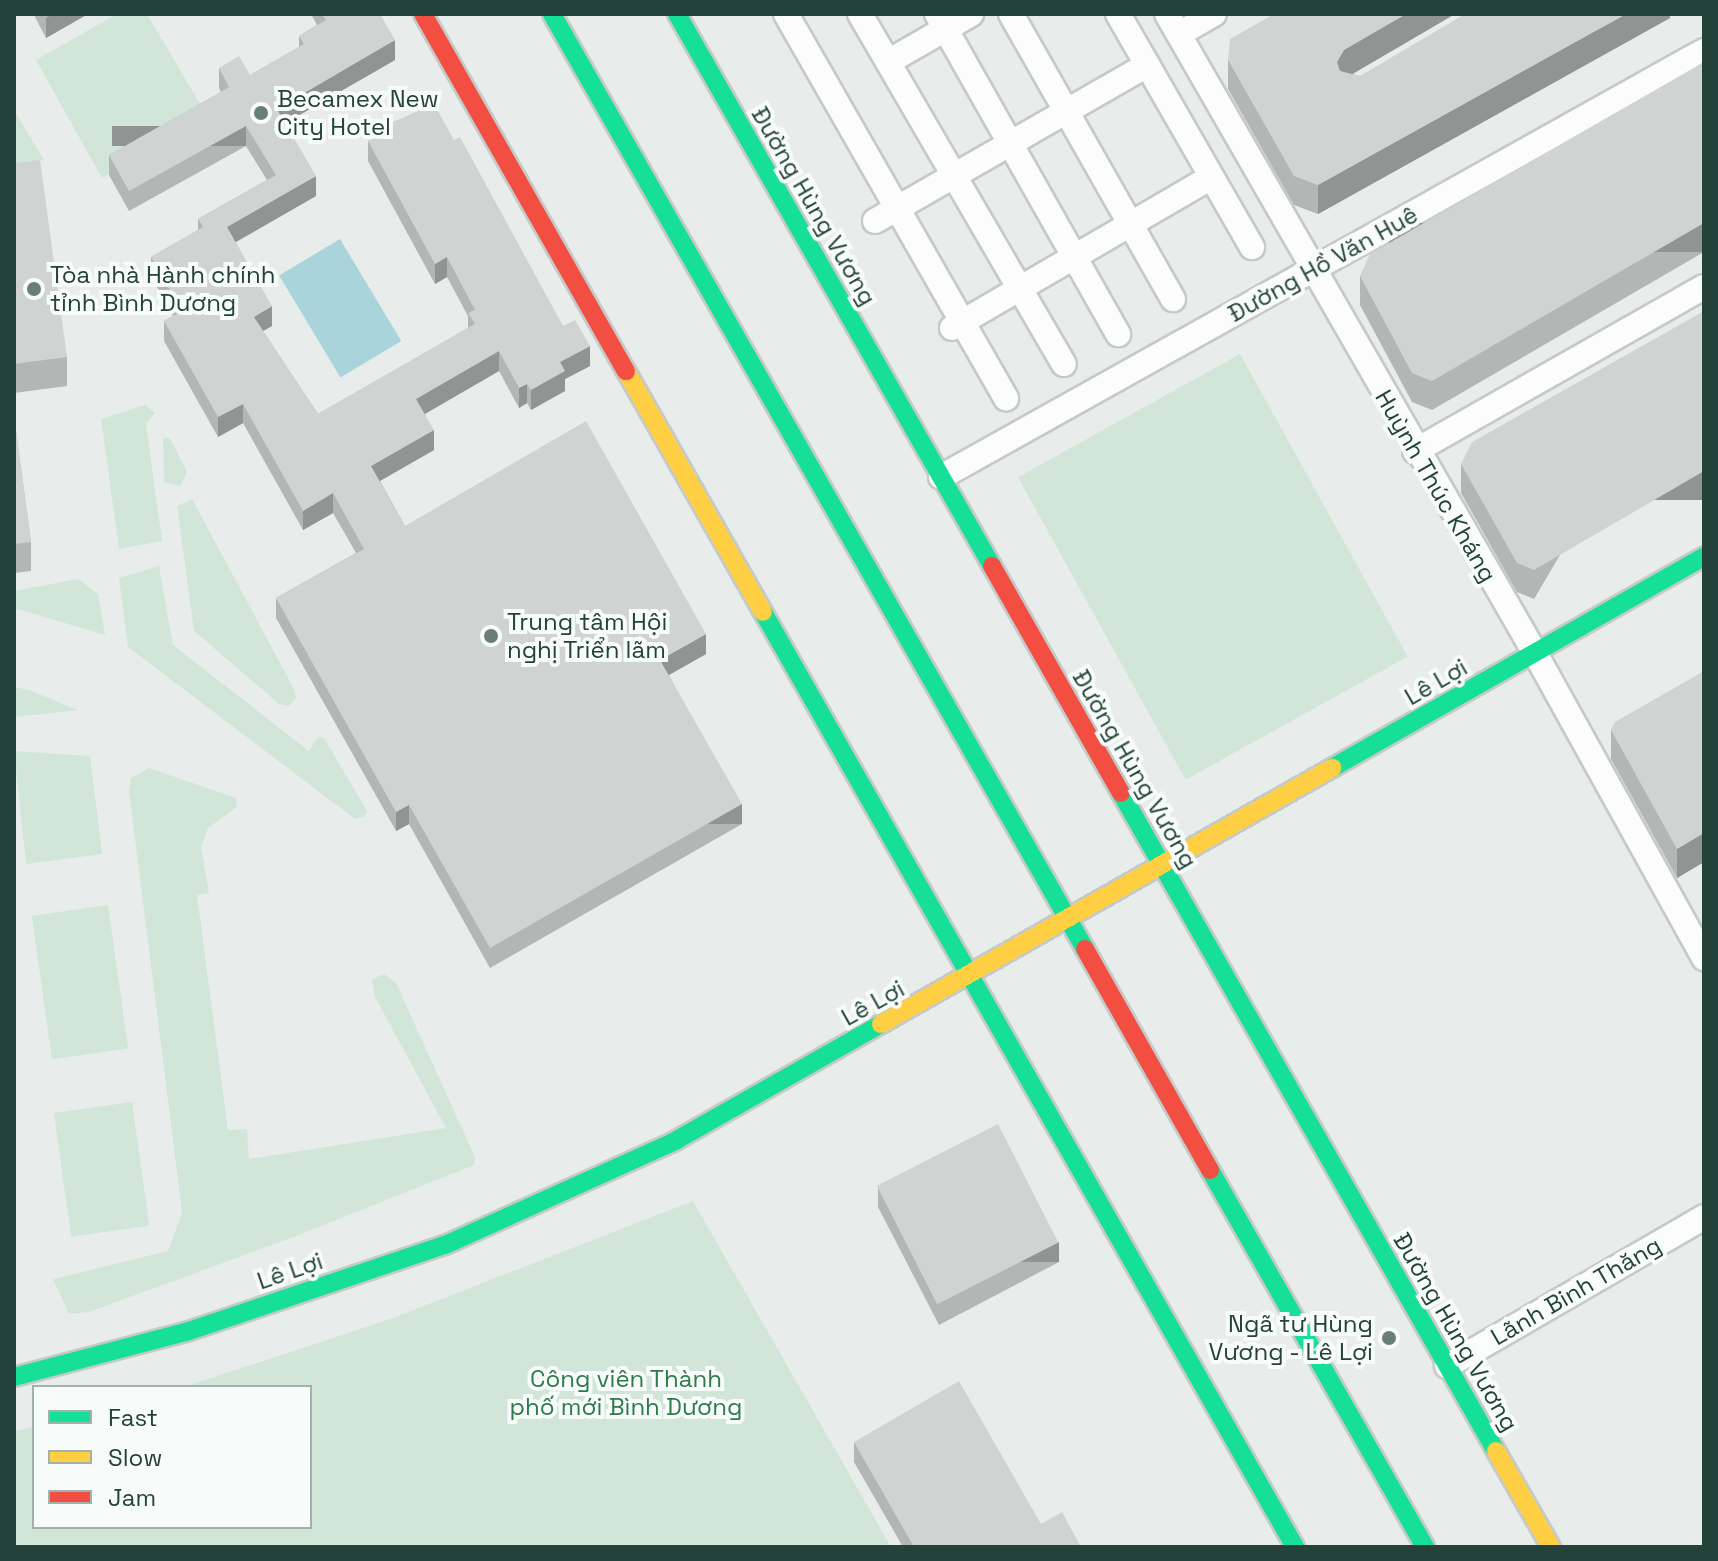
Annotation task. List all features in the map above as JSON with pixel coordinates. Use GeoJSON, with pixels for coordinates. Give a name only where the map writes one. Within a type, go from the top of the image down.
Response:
{"type":"FeatureCollection","features":[{"type":"Feature","properties":{"kind":"main road"},"geometry":{"type":"LineString","coordinates":[[423,14],[1295,1547]]}},
{"type":"Feature","properties":{"kind":"main road"},"geometry":{"type":"LineString","coordinates":[[552,14],[1425,1547]]}},
{"type":"Feature","properties":{"kind":"main road","name":"Đường Hùng Vương"},"geometry":{"type":"LineString","coordinates":[[677,14],[1551,1547]]}},
{"type":"Feature","properties":{"kind":"main road","name":"Lê Lợi"},"geometry":{"type":"LineString","coordinates":[[14,1377],[186,1332],[445,1245],[675,1141],[1704,557]]}},
{"type":"Feature","properties":{"kind":"street"},"geometry":{"type":"LineString","coordinates":[[786,14],[897,208],[958,325],[1006,398]]}},
{"type":"Feature","properties":{"kind":"street"},"geometry":{"type":"LineString","coordinates":[[860,14],[1064,364]]}},
{"type":"Feature","properties":{"kind":"street"},"geometry":{"type":"LineString","coordinates":[[888,62],[941,21],[971,14]]}},
{"type":"Feature","properties":{"kind":"street"},"geometry":{"type":"LineString","coordinates":[[1011,14],[1173,299]]}},
{"type":"Feature","properties":{"kind":"street"},"geometry":{"type":"LineString","coordinates":[[1118,14],[1252,247]]}},
{"type":"Feature","properties":{"kind":"street"},"geometry":{"type":"LineString","coordinates":[[1173,24],[1214,14]]}},
{"type":"Feature","properties":{"kind":"street"},"geometry":{"type":"LineString","coordinates":[[941,21],[1118,334]]}},
{"type":"Feature","properties":{"kind":"street","name":"Huỳnh Thúc Kháng"},"geometry":{"type":"LineString","coordinates":[[1173,24],[1415,451],[1535,653],[1700,943]]}},
{"type":"Feature","properties":{"kind":"street","name":"Đường Hồ Văn Huê"},"geometry":{"type":"LineString","coordinates":[[941,477],[1704,51]]}},
{"type":"Feature","properties":{"kind":"street"},"geometry":{"type":"LineString","coordinates":[[875,221],[1147,65]]}},
{"type":"Feature","properties":{"kind":"street"},"geometry":{"type":"LineString","coordinates":[[958,325],[1211,177]]}},
{"type":"Feature","properties":{"kind":"street"},"geometry":{"type":"LineString","coordinates":[[1415,451],[1704,287]]}},
{"type":"Feature","properties":{"kind":"street","name":"Lãnh Binh Thăng"},"geometry":{"type":"LineString","coordinates":[[1447,1366],[1704,1217]]}},
{"type":"Feature","properties":{"kind":"green space"},"geometry":{"type":"Polygon","coordinates":[[[117,14],[147,14],[209,119],[102,178],[36,60],[117,14]]]}},
{"type":"Feature","properties":{"kind":"green space"},"geometry":{"type":"Polygon","coordinates":[[[14,110],[44,160],[14,163],[14,110]]]}},
{"type":"Feature","properties":{"kind":"green space"},"geometry":{"type":"Polygon","coordinates":[[[1240,354],[1408,657],[1186,780],[1018,477],[1240,354]]]}},
{"type":"Feature","properties":{"kind":"green space"},"geometry":{"type":"Polygon","coordinates":[[[145,405],[155,413],[146,424],[162,541],[119,549],[101,419],[145,405]]]}},
{"type":"Feature","properties":{"kind":"green space"},"geometry":{"type":"Polygon","coordinates":[[[163,438],[170,438],[187,472],[180,486],[164,482],[163,438]]]}},
{"type":"Feature","properties":{"kind":"green space"},"geometry":{"type":"Polygon","coordinates":[[[192,499],[294,689],[296,698],[289,706],[279,704],[194,631],[177,506],[192,499]]]}},
{"type":"Feature","properties":{"kind":"green space"},"geometry":{"type":"Polygon","coordinates":[[[159,566],[173,645],[309,751],[318,737],[324,738],[367,811],[364,817],[355,819],[128,647],[119,578],[159,566]]]}},
{"type":"Feature","properties":{"kind":"green space"},"geometry":{"type":"Polygon","coordinates":[[[78,579],[98,594],[105,635],[14,608],[14,591],[78,579]]]}},
{"type":"Feature","properties":{"kind":"green space"},"geometry":{"type":"Polygon","coordinates":[[[14,687],[29,690],[78,710],[14,717],[14,687]]]}},
{"type":"Feature","properties":{"kind":"green space"},"geometry":{"type":"Polygon","coordinates":[[[14,751],[90,756],[102,854],[26,864],[14,751]]]}},
{"type":"Feature","properties":{"kind":"green space"},"geometry":{"type":"Polygon","coordinates":[[[149,768],[236,798],[237,807],[208,828],[201,847],[209,893],[197,895],[228,1130],[247,1129],[249,1159],[446,1128],[375,997],[372,979],[384,974],[396,983],[475,1157],[474,1165],[291,1238],[89,1312],[69,1314],[53,1279],[168,1251],[182,1213],[129,791],[131,778],[149,768]]]}},
{"type":"Feature","properties":{"kind":"green space"},"geometry":{"type":"Polygon","coordinates":[[[108,905],[128,1049],[52,1059],[32,916],[108,905]]]}},
{"type":"Feature","properties":{"kind":"green space"},"geometry":{"type":"Polygon","coordinates":[[[132,1102],[149,1226],[71,1237],[54,1113],[132,1102]]]}},
{"type":"Feature","properties":{"kind":"green space","name":"Công viên Thành phố mới Bình Dương"},"geometry":{"type":"Polygon","coordinates":[[[693,1201],[891,1547],[14,1547],[14,1431],[32,1427],[32,1529],[312,1529],[312,1385],[190,1385],[393,1318],[693,1201]]]}},
{"type":"Feature","properties":{"kind":"water"},"geometry":{"type":"Polygon","coordinates":[[[340,239],[401,341],[340,378],[279,276],[340,239]]]}},
{"type":"Feature","properties":{"kind":"building"},"geometry":{"type":"Polygon","coordinates":[[[322,14],[380,14],[395,40],[277,109],[316,176],[227,227],[272,306],[254,317],[318,414],[475,324],[468,313],[475,310],[447,257],[435,264],[368,141],[382,134],[379,128],[434,104],[454,140],[460,137],[563,326],[575,320],[590,346],[560,362],[565,371],[531,390],[527,384],[519,388],[499,351],[416,399],[434,430],[371,466],[405,526],[586,421],[706,634],[660,660],[742,804],[490,948],[409,805],[396,812],[276,598],[364,549],[333,493],[303,511],[243,404],[218,417],[164,321],[182,311],[151,257],[203,227],[198,219],[276,175],[246,126],[129,191],[109,155],[229,87],[219,68],[239,56],[250,75],[304,44],[299,36],[326,20],[322,14]]]}},
{"type":"Feature","properties":{"kind":"building"},"geometry":{"type":"Polygon","coordinates":[[[1274,14],[1406,14],[1344,50],[1337,62],[1340,71],[1360,76],[1465,14],[1626,14],[1318,185],[1294,176],[1228,60],[1230,39],[1274,14]]]}},
{"type":"Feature","properties":{"kind":"building"},"geometry":{"type":"Polygon","coordinates":[[[1704,62],[1704,223],[1432,381],[1412,373],[1360,276],[1370,254],[1704,62]]]}},
{"type":"Feature","properties":{"kind":"building","name":"Tòa nhà Hành chính tỉnh Bình Dương"},"geometry":{"type":"Polygon","coordinates":[[[40,160],[67,357],[14,364],[14,163],[40,160]]]}},
{"type":"Feature","properties":{"kind":"building"},"geometry":{"type":"Polygon","coordinates":[[[1704,311],[1704,471],[1534,570],[1517,563],[1461,464],[1472,442],[1704,311]]]}},
{"type":"Feature","properties":{"kind":"building"},"geometry":{"type":"Polygon","coordinates":[[[14,416],[31,542],[14,544],[14,416]]]}},
{"type":"Feature","properties":{"kind":"building"},"geometry":{"type":"Polygon","coordinates":[[[1704,671],[1704,833],[1677,849],[1611,730],[1615,722],[1704,671]]]}},
{"type":"Feature","properties":{"kind":"building"},"geometry":{"type":"Polygon","coordinates":[[[998,1124],[1058,1243],[937,1304],[877,1186],[998,1124]]]}},
{"type":"Feature","properties":{"kind":"building"},"geometry":{"type":"Polygon","coordinates":[[[959,1381],[1041,1524],[1062,1512],[1081,1547],[914,1547],[854,1442],[959,1381]]]}},
{"type":"Feature","properties":{"kind":"traffic: fast"},"geometry":{"type":"LineString","coordinates":[[552,14],[1085,949]]}},
{"type":"Feature","properties":{"kind":"traffic: fast"},"geometry":{"type":"LineString","coordinates":[[677,14],[992,566]]}},
{"type":"Feature","properties":{"kind":"traffic: fast"},"geometry":{"type":"LineString","coordinates":[[1332,768],[1704,557]]}},
{"type":"Feature","properties":{"kind":"traffic: fast"},"geometry":{"type":"LineString","coordinates":[[763,612],[1295,1547]]}},
{"type":"Feature","properties":{"kind":"traffic: fast"},"geometry":{"type":"LineString","coordinates":[[1121,793],[1496,1451]]}},
{"type":"Feature","properties":{"kind":"traffic: fast"},"geometry":{"type":"LineString","coordinates":[[14,1377],[186,1332],[445,1245],[675,1141],[881,1024]]}},
{"type":"Feature","properties":{"kind":"traffic: fast"},"geometry":{"type":"LineString","coordinates":[[1210,1170],[1425,1547]]}},
{"type":"Feature","properties":{"kind":"traffic: slow"},"geometry":{"type":"LineString","coordinates":[[626,371],[763,612]]}},
{"type":"Feature","properties":{"kind":"traffic: slow"},"geometry":{"type":"LineString","coordinates":[[881,1024],[1332,768]]}},
{"type":"Feature","properties":{"kind":"traffic: slow"},"geometry":{"type":"LineString","coordinates":[[1496,1451],[1551,1547]]}},
{"type":"Feature","properties":{"kind":"traffic: jam"},"geometry":{"type":"LineString","coordinates":[[423,14],[626,371]]}},
{"type":"Feature","properties":{"kind":"traffic: jam"},"geometry":{"type":"LineString","coordinates":[[992,566],[1121,793]]}},
{"type":"Feature","properties":{"kind":"traffic: jam"},"geometry":{"type":"LineString","coordinates":[[1085,949],[1210,1170]]}},
{"type":"Feature","properties":{"kind":"place","name":"Becamex New City Hotel"},"geometry":{"type":"Point","coordinates":[261,113]}},
{"type":"Feature","properties":{"kind":"place","name":"Tòa nhà Hành chính tỉnh Bình Dương"},"geometry":{"type":"Point","coordinates":[34,289]}},
{"type":"Feature","properties":{"kind":"place","name":"Trung tâm Hội nghị Triển lãm"},"geometry":{"type":"Point","coordinates":[491,636]}},
{"type":"Feature","properties":{"kind":"place","name":"Ngã tư Hùng Vương - Lê Lợi"},"geometry":{"type":"Point","coordinates":[1389,1338]}}]}
